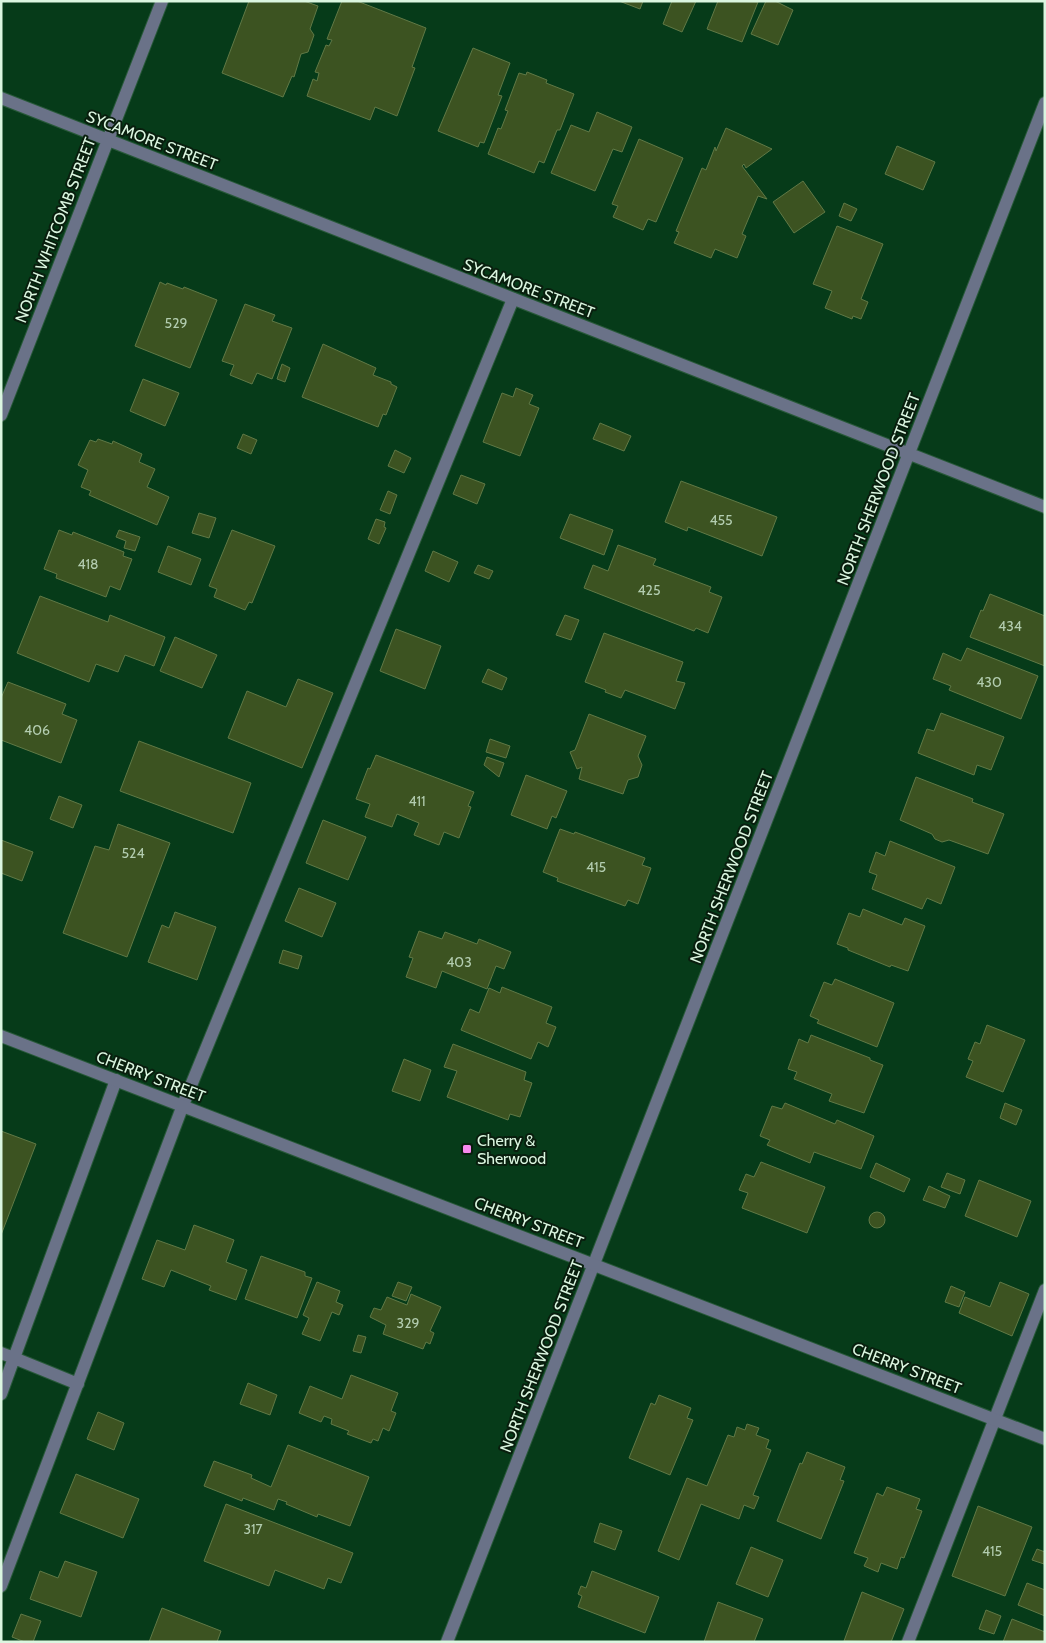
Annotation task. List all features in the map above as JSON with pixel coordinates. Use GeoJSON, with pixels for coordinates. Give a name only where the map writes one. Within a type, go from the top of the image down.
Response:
{"type":"FeatureCollection","features":[{"type":"Feature","properties":{"kind":"street","name":"NORTH WHITCOMB STREET"},"geometry":{"type":"LineString","coordinates":[[1,415],[162,1]]}},
{"type":"Feature","properties":{"kind":"street","name":"SYCAMORE STREET"},"geometry":{"type":"LineString","coordinates":[[1,98],[1045,507]]}},
{"type":"Feature","properties":{"kind":"street","name":"NORTH SHERWOOD STREET"},"geometry":{"type":"LineString","coordinates":[[447,1642],[1045,103]]}},
{"type":"Feature","properties":{"kind":"street"},"geometry":{"type":"LineString","coordinates":[[1,1586],[183,1105],[512,299]]}},
{"type":"Feature","properties":{"kind":"street","name":"CHERRY STREET"},"geometry":{"type":"LineString","coordinates":[[1,1036],[1045,1439]]}},
{"type":"Feature","properties":{"kind":"street"},"geometry":{"type":"LineString","coordinates":[[1,1394],[116,1080]]}},
{"type":"Feature","properties":{"kind":"street"},"geometry":{"type":"LineString","coordinates":[[908,1642],[1045,1290]]}},
{"type":"Feature","properties":{"kind":"street"},"geometry":{"type":"LineString","coordinates":[[1,1353],[78,1384]]}},
{"type":"Feature","properties":{"kind":"building"},"geometry":{"type":"Polygon","coordinates":[[[249,1],[304,1],[318,6],[310,29],[314,35],[308,52],[301,54],[294,77],[292,76],[283,97],[222,73],[249,1]]]}},
{"type":"Feature","properties":{"kind":"building"},"geometry":{"type":"Polygon","coordinates":[[[342,1],[357,1],[426,28],[412,67],[415,68],[397,116],[375,107],[370,120],[307,96],[313,79],[317,81],[319,73],[315,72],[326,45],[329,46],[332,40],[327,39],[342,1]]]}},
{"type":"Feature","properties":{"kind":"building"},"geometry":{"type":"Polygon","coordinates":[[[619,1],[643,1],[640,9],[619,1]]]}},
{"type":"Feature","properties":{"kind":"building"},"geometry":{"type":"Polygon","coordinates":[[[672,1],[696,1],[682,32],[663,24],[672,1]]]}},
{"type":"Feature","properties":{"kind":"building"},"geometry":{"type":"Polygon","coordinates":[[[718,1],[758,2],[742,42],[707,29],[718,1]]]}},
{"type":"Feature","properties":{"kind":"building"},"geometry":{"type":"Polygon","coordinates":[[[766,1],[775,1],[793,10],[778,45],[751,34],[766,1]]]}},
{"type":"Feature","properties":{"kind":"building"},"geometry":{"type":"Polygon","coordinates":[[[473,48],[510,63],[498,95],[502,96],[484,143],[480,142],[478,147],[438,131],[473,48]]]}},
{"type":"Feature","properties":{"kind":"building"},"geometry":{"type":"Polygon","coordinates":[[[527,72],[547,80],[546,83],[574,94],[560,130],[557,130],[544,163],[539,161],[534,173],[488,154],[498,128],[501,129],[508,111],[505,110],[519,73],[526,75],[527,72]]]}},
{"type":"Feature","properties":{"kind":"building"},"geometry":{"type":"Polygon","coordinates":[[[597,112],[632,127],[622,152],[613,149],[595,191],[551,173],[571,125],[589,132],[597,112]]]}},
{"type":"Feature","properties":{"kind":"building"},"geometry":{"type":"Polygon","coordinates":[[[726,128],[772,149],[746,168],[744,164],[742,166],[767,199],[758,196],[742,234],[746,236],[737,258],[715,249],[711,258],[674,243],[679,232],[676,231],[702,168],[706,170],[715,147],[716,151],[726,128]]]}},
{"type":"Feature","properties":{"kind":"building"},"geometry":{"type":"Polygon","coordinates":[[[639,139],[683,158],[656,222],[648,219],[643,230],[613,217],[618,206],[612,204],[639,139]]]}},
{"type":"Feature","properties":{"kind":"building"},"geometry":{"type":"Polygon","coordinates":[[[897,146],[935,162],[923,190],[885,174],[897,146]]]}},
{"type":"Feature","properties":{"kind":"building"},"geometry":{"type":"Polygon","coordinates":[[[803,181],[825,212],[794,233],[773,202],[803,181]]]}},
{"type":"Feature","properties":{"kind":"building"},"geometry":{"type":"Polygon","coordinates":[[[844,203],[857,209],[851,221],[839,216],[844,203]]]}},
{"type":"Feature","properties":{"kind":"building"},"geometry":{"type":"Polygon","coordinates":[[[837,226],[883,244],[861,299],[868,302],[861,319],[853,316],[852,319],[825,308],[832,291],[813,284],[837,226]]]}},
{"type":"Feature","properties":{"kind":"building"},"geometry":{"type":"Polygon","coordinates":[[[160,282],[183,289],[184,287],[217,300],[190,368],[135,346],[160,282]]]}},
{"type":"Feature","properties":{"kind":"building"},"geometry":{"type":"Polygon","coordinates":[[[245,304],[275,315],[272,321],[292,328],[272,379],[257,373],[252,384],[230,375],[234,365],[222,361],[245,304]]]}},
{"type":"Feature","properties":{"kind":"building"},"geometry":{"type":"Polygon","coordinates":[[[323,344],[376,368],[373,375],[391,382],[391,384],[397,387],[386,415],[383,414],[378,427],[302,397],[323,344]]]}},
{"type":"Feature","properties":{"kind":"building"},"geometry":{"type":"Polygon","coordinates":[[[282,364],[290,368],[285,382],[277,379],[282,364]]]}},
{"type":"Feature","properties":{"kind":"building"},"geometry":{"type":"Polygon","coordinates":[[[143,379],[179,393],[165,426],[130,411],[143,379]]]}},
{"type":"Feature","properties":{"kind":"building"},"geometry":{"type":"Polygon","coordinates":[[[516,388],[533,395],[529,404],[539,408],[520,456],[483,442],[502,393],[513,397],[516,388]]]}},
{"type":"Feature","properties":{"kind":"building"},"geometry":{"type":"Polygon","coordinates":[[[600,423],[631,436],[624,451],[593,439],[600,423]]]}},
{"type":"Feature","properties":{"kind":"building"},"geometry":{"type":"Polygon","coordinates":[[[243,434],[257,440],[251,454],[237,448],[243,434]]]}},
{"type":"Feature","properties":{"kind":"building"},"geometry":{"type":"Polygon","coordinates":[[[98,439],[112,444],[113,441],[142,454],[139,462],[155,469],[147,487],[169,497],[157,525],[89,495],[91,491],[81,487],[88,470],[78,465],[90,440],[96,442],[98,439]]]}},
{"type":"Feature","properties":{"kind":"building"},"geometry":{"type":"Polygon","coordinates":[[[395,450],[411,458],[404,473],[388,466],[395,450]]]}},
{"type":"Feature","properties":{"kind":"building"},"geometry":{"type":"Polygon","coordinates":[[[461,475],[485,484],[477,504],[453,494],[461,475]]]}},
{"type":"Feature","properties":{"kind":"building"},"geometry":{"type":"Polygon","coordinates":[[[681,481],[777,517],[762,556],[688,527],[687,531],[665,522],[681,481]]]}},
{"type":"Feature","properties":{"kind":"building"},"geometry":{"type":"Polygon","coordinates":[[[388,491],[397,495],[390,514],[380,510],[388,491]]]}},
{"type":"Feature","properties":{"kind":"building"},"geometry":{"type":"Polygon","coordinates":[[[199,513],[216,518],[209,538],[192,533],[199,513]]]}},
{"type":"Feature","properties":{"kind":"building"},"geometry":{"type":"Polygon","coordinates":[[[570,514],[613,530],[604,555],[560,538],[570,514]]]}},
{"type":"Feature","properties":{"kind":"building"},"geometry":{"type":"Polygon","coordinates":[[[376,519],[385,522],[384,527],[386,528],[379,544],[368,539],[376,519]]]}},
{"type":"Feature","properties":{"kind":"building"},"geometry":{"type":"Polygon","coordinates":[[[59,530],[72,535],[73,532],[124,552],[123,556],[132,559],[120,590],[110,586],[106,597],[56,578],[57,574],[44,569],[59,530]]]}},
{"type":"Feature","properties":{"kind":"building"},"geometry":{"type":"Polygon","coordinates":[[[119,530],[140,537],[135,551],[124,548],[126,541],[116,537],[119,530]]]}},
{"type":"Feature","properties":{"kind":"building"},"geometry":{"type":"Polygon","coordinates":[[[232,530],[275,546],[252,603],[249,602],[245,610],[214,597],[217,589],[209,586],[232,530]]]}},
{"type":"Feature","properties":{"kind":"building"},"geometry":{"type":"Polygon","coordinates":[[[618,545],[656,559],[653,565],[711,587],[709,592],[722,597],[708,633],[696,628],[694,631],[584,588],[593,565],[608,571],[618,545]]]}},
{"type":"Feature","properties":{"kind":"building"},"geometry":{"type":"Polygon","coordinates":[[[168,546],[201,559],[191,585],[158,572],[168,546]]]}},
{"type":"Feature","properties":{"kind":"building"},"geometry":{"type":"Polygon","coordinates":[[[433,551],[458,562],[449,582],[425,571],[433,551]]]}},
{"type":"Feature","properties":{"kind":"building"},"geometry":{"type":"Polygon","coordinates":[[[478,565],[493,571],[489,579],[474,573],[478,565]]]}},
{"type":"Feature","properties":{"kind":"building"},"geometry":{"type":"Polygon","coordinates":[[[990,594],[1045,616],[1045,666],[970,637],[990,594]]]}},
{"type":"Feature","properties":{"kind":"building"},"geometry":{"type":"Polygon","coordinates":[[[40,596],[108,622],[110,615],[165,637],[154,666],[125,655],[118,672],[96,664],[89,682],[17,653],[40,596]]]}},
{"type":"Feature","properties":{"kind":"building"},"geometry":{"type":"Polygon","coordinates":[[[565,615],[579,620],[571,640],[556,635],[565,615]]]}},
{"type":"Feature","properties":{"kind":"building"},"geometry":{"type":"Polygon","coordinates":[[[396,629],[441,646],[425,689],[380,671],[396,629]]]}},
{"type":"Feature","properties":{"kind":"building"},"geometry":{"type":"Polygon","coordinates":[[[604,633],[683,662],[676,681],[685,683],[675,709],[625,690],[621,698],[585,682],[604,633]]]}},
{"type":"Feature","properties":{"kind":"building"},"geometry":{"type":"Polygon","coordinates":[[[175,637],[217,655],[202,688],[160,671],[175,637]]]}},
{"type":"Feature","properties":{"kind":"building"},"geometry":{"type":"Polygon","coordinates":[[[967,648],[1038,676],[1021,719],[949,690],[951,686],[933,679],[943,653],[961,661],[967,648]]]}},
{"type":"Feature","properties":{"kind":"building"},"geometry":{"type":"Polygon","coordinates":[[[488,669],[507,678],[502,690],[482,682],[488,669]]]}},
{"type":"Feature","properties":{"kind":"building"},"geometry":{"type":"Polygon","coordinates":[[[298,679],[333,693],[302,768],[228,738],[247,691],[286,707],[298,679]]]}},
{"type":"Feature","properties":{"kind":"building"},"geometry":{"type":"Polygon","coordinates":[[[8,682],[66,704],[62,714],[77,720],[61,763],[1,740],[1,698],[8,682]]]}},
{"type":"Feature","properties":{"kind":"building"},"geometry":{"type":"Polygon","coordinates":[[[941,713],[1004,737],[991,770],[977,765],[974,775],[918,753],[927,729],[934,731],[941,713]]]}},
{"type":"Feature","properties":{"kind":"building"},"geometry":{"type":"Polygon","coordinates":[[[589,714],[646,736],[638,756],[642,765],[638,777],[628,780],[623,794],[579,779],[582,767],[577,769],[570,752],[575,750],[589,714]]]}},
{"type":"Feature","properties":{"kind":"building"},"geometry":{"type":"Polygon","coordinates":[[[490,739],[510,746],[506,758],[486,752],[490,739]]]}},
{"type":"Feature","properties":{"kind":"building"},"geometry":{"type":"Polygon","coordinates":[[[139,741],[251,783],[233,833],[120,791],[139,741]]]}},
{"type":"Feature","properties":{"kind":"building"},"geometry":{"type":"Polygon","coordinates":[[[376,755],[474,792],[468,806],[471,807],[459,838],[444,832],[439,845],[414,835],[419,823],[397,814],[392,827],[365,817],[370,804],[356,799],[368,768],[370,769],[376,755]]]}},
{"type":"Feature","properties":{"kind":"building"},"geometry":{"type":"Polygon","coordinates":[[[487,757],[504,763],[499,777],[484,765],[487,757]]]}},
{"type":"Feature","properties":{"kind":"building"},"geometry":{"type":"Polygon","coordinates":[[[526,775],[567,791],[556,818],[552,816],[547,829],[511,815],[526,775]]]}},
{"type":"Feature","properties":{"kind":"building"},"geometry":{"type":"Polygon","coordinates":[[[916,777],[973,799],[972,802],[1004,814],[988,854],[949,840],[942,842],[935,839],[932,834],[900,820],[916,777]]]}},
{"type":"Feature","properties":{"kind":"building"},"geometry":{"type":"Polygon","coordinates":[[[59,796],[82,805],[73,828],[50,819],[59,796]]]}},
{"type":"Feature","properties":{"kind":"building"},"geometry":{"type":"Polygon","coordinates":[[[323,820],[366,837],[348,880],[306,863],[323,820]]]}},
{"type":"Feature","properties":{"kind":"building"},"geometry":{"type":"Polygon","coordinates":[[[118,824],[170,843],[127,957],[63,933],[95,846],[109,850],[118,824]]]}},
{"type":"Feature","properties":{"kind":"building"},"geometry":{"type":"Polygon","coordinates":[[[560,829],[574,834],[575,832],[645,858],[642,865],[651,868],[638,904],[628,900],[625,906],[557,881],[558,878],[543,872],[560,829]]]}},
{"type":"Feature","properties":{"kind":"building"},"geometry":{"type":"Polygon","coordinates":[[[1,840],[33,852],[22,881],[1,873],[1,840]]]}},
{"type":"Feature","properties":{"kind":"building"},"geometry":{"type":"Polygon","coordinates":[[[890,841],[955,867],[941,904],[927,898],[922,909],[872,889],[877,875],[869,872],[876,852],[885,856],[890,841]]]}},
{"type":"Feature","properties":{"kind":"building"},"geometry":{"type":"Polygon","coordinates":[[[299,888],[336,903],[322,937],[285,921],[299,888]]]}},
{"type":"Feature","properties":{"kind":"building"},"geometry":{"type":"Polygon","coordinates":[[[863,909],[902,925],[905,918],[925,926],[908,971],[891,965],[890,967],[837,944],[849,913],[860,917],[863,909]]]}},
{"type":"Feature","properties":{"kind":"building"},"geometry":{"type":"Polygon","coordinates":[[[175,912],[216,927],[197,980],[148,962],[162,925],[169,928],[175,912]]]}},
{"type":"Feature","properties":{"kind":"building"},"geometry":{"type":"Polygon","coordinates":[[[419,931],[442,939],[445,932],[477,944],[479,939],[511,952],[504,969],[496,966],[487,989],[442,971],[436,988],[406,977],[413,958],[409,957],[419,931]]]}},
{"type":"Feature","properties":{"kind":"building"},"geometry":{"type":"Polygon","coordinates":[[[283,950],[302,956],[298,969],[279,963],[283,950]]]}},
{"type":"Feature","properties":{"kind":"building"},"geometry":{"type":"Polygon","coordinates":[[[835,979],[894,1003],[877,1047],[817,1023],[819,1020],[810,1016],[824,982],[832,985],[835,979]]]}},
{"type":"Feature","properties":{"kind":"building"},"geometry":{"type":"Polygon","coordinates":[[[502,987],[552,1007],[546,1023],[556,1027],[548,1047],[538,1042],[531,1059],[461,1030],[470,1009],[479,1013],[489,988],[500,993],[502,987]]]}},
{"type":"Feature","properties":{"kind":"building"},"geometry":{"type":"Polygon","coordinates":[[[987,1025],[1025,1040],[1003,1092],[966,1077],[973,1061],[968,1059],[975,1042],[980,1044],[987,1025]]]}},
{"type":"Feature","properties":{"kind":"building"},"geometry":{"type":"Polygon","coordinates":[[[811,1035],[883,1065],[864,1113],[829,1101],[832,1094],[794,1079],[797,1072],[788,1069],[799,1039],[808,1043],[811,1035]]]}},
{"type":"Feature","properties":{"kind":"building"},"geometry":{"type":"Polygon","coordinates":[[[453,1044],[526,1072],[524,1080],[532,1083],[520,1117],[510,1114],[508,1120],[447,1097],[457,1071],[444,1067],[453,1044]]]}},
{"type":"Feature","properties":{"kind":"building"},"geometry":{"type":"Polygon","coordinates":[[[404,1059],[431,1070],[420,1101],[392,1091],[404,1059]]]}},
{"type":"Feature","properties":{"kind":"building"},"geometry":{"type":"Polygon","coordinates":[[[785,1103],[835,1124],[837,1120],[874,1136],[861,1169],[814,1152],[810,1163],[767,1145],[770,1140],[760,1136],[772,1106],[782,1109],[785,1103]]]}},
{"type":"Feature","properties":{"kind":"building"},"geometry":{"type":"Polygon","coordinates":[[[1005,1103],[1022,1110],[1016,1125],[1000,1118],[1005,1103]]]}},
{"type":"Feature","properties":{"kind":"building"},"geometry":{"type":"Polygon","coordinates":[[[1,1131],[36,1144],[1,1235],[1,1131]]]}},
{"type":"Feature","properties":{"kind":"building"},"geometry":{"type":"Polygon","coordinates":[[[761,1162],[825,1187],[807,1233],[742,1208],[748,1193],[739,1190],[746,1174],[754,1177],[761,1162]]]}},
{"type":"Feature","properties":{"kind":"building"},"geometry":{"type":"Polygon","coordinates":[[[876,1163],[910,1179],[904,1192],[870,1177],[876,1163]]]}},
{"type":"Feature","properties":{"kind":"building"},"geometry":{"type":"Polygon","coordinates":[[[947,1173],[965,1180],[960,1194],[941,1187],[947,1173]]]}},
{"type":"Feature","properties":{"kind":"building"},"geometry":{"type":"Polygon","coordinates":[[[979,1180],[1031,1201],[1017,1237],[965,1216],[979,1180]]]}},
{"type":"Feature","properties":{"kind":"building"},"geometry":{"type":"Polygon","coordinates":[[[929,1186],[950,1196],[945,1208],[923,1200],[929,1186]]]}},
{"type":"Feature","properties":{"kind":"building"},"geometry":{"type":"Polygon","coordinates":[[[874,1212],[880,1212],[885,1217],[883,1226],[874,1228],[869,1223],[869,1217],[874,1212]]]}},
{"type":"Feature","properties":{"kind":"building"},"geometry":{"type":"Polygon","coordinates":[[[194,1225],[234,1240],[226,1262],[247,1270],[236,1300],[209,1290],[211,1286],[171,1270],[164,1287],[142,1279],[157,1240],[185,1250],[194,1225]]]}},
{"type":"Feature","properties":{"kind":"building"},"geometry":{"type":"Polygon","coordinates":[[[261,1256],[305,1272],[305,1276],[312,1278],[297,1318],[245,1299],[261,1256]]]}},
{"type":"Feature","properties":{"kind":"building"},"geometry":{"type":"Polygon","coordinates":[[[317,1282],[340,1291],[336,1302],[343,1305],[339,1315],[332,1312],[320,1341],[302,1334],[309,1318],[303,1315],[317,1282]]]}},
{"type":"Feature","properties":{"kind":"building"},"geometry":{"type":"Polygon","coordinates":[[[398,1282],[412,1287],[406,1301],[392,1296],[398,1282]]]}},
{"type":"Feature","properties":{"kind":"building"},"geometry":{"type":"Polygon","coordinates":[[[1000,1282],[1029,1294],[1012,1336],[959,1313],[965,1297],[990,1307],[1000,1282]]]}},
{"type":"Feature","properties":{"kind":"building"},"geometry":{"type":"Polygon","coordinates":[[[951,1286],[965,1292],[959,1307],[945,1302],[951,1286]]]}},
{"type":"Feature","properties":{"kind":"building"},"geometry":{"type":"Polygon","coordinates":[[[411,1294],[441,1307],[430,1331],[434,1333],[430,1344],[426,1342],[423,1349],[383,1334],[386,1325],[370,1317],[374,1308],[381,1310],[387,1297],[407,1305],[411,1294]]]}},
{"type":"Feature","properties":{"kind":"building"},"geometry":{"type":"Polygon","coordinates":[[[358,1335],[366,1337],[361,1353],[353,1351],[358,1335]]]}},
{"type":"Feature","properties":{"kind":"building"},"geometry":{"type":"Polygon","coordinates":[[[351,1375],[398,1393],[391,1411],[396,1413],[389,1431],[383,1428],[378,1441],[373,1439],[371,1443],[347,1434],[349,1431],[331,1424],[332,1419],[324,1416],[321,1422],[299,1413],[310,1386],[342,1399],[351,1375]]]}},
{"type":"Feature","properties":{"kind":"building"},"geometry":{"type":"Polygon","coordinates":[[[248,1383],[277,1395],[270,1415],[240,1404],[248,1383]]]}},
{"type":"Feature","properties":{"kind":"building"},"geometry":{"type":"Polygon","coordinates":[[[659,1395],[691,1408],[687,1418],[693,1420],[670,1475],[629,1458],[651,1403],[655,1405],[659,1395]]]}},
{"type":"Feature","properties":{"kind":"building"},"geometry":{"type":"Polygon","coordinates":[[[98,1412],[124,1423],[114,1450],[87,1439],[98,1412]]]}},
{"type":"Feature","properties":{"kind":"building"},"geometry":{"type":"Polygon","coordinates":[[[747,1424],[759,1428],[756,1435],[769,1440],[766,1448],[771,1450],[753,1495],[759,1497],[754,1509],[744,1505],[739,1519],[701,1504],[679,1560],[658,1551],[687,1478],[707,1486],[728,1435],[734,1437],[737,1427],[745,1430],[747,1424]]]}},
{"type":"Feature","properties":{"kind":"building"},"geometry":{"type":"Polygon","coordinates":[[[288,1445],[369,1477],[350,1526],[318,1514],[317,1517],[278,1499],[274,1510],[243,1498],[242,1501],[204,1486],[214,1461],[252,1475],[251,1478],[271,1487],[288,1445]]]}},
{"type":"Feature","properties":{"kind":"building"},"geometry":{"type":"Polygon","coordinates":[[[807,1452],[845,1467],[840,1480],[844,1481],[821,1539],[777,1521],[800,1463],[802,1464],[807,1452]]]}},
{"type":"Feature","properties":{"kind":"building"},"geometry":{"type":"Polygon","coordinates":[[[76,1474],[139,1499],[123,1538],[60,1513],[76,1474]]]}},
{"type":"Feature","properties":{"kind":"building"},"geometry":{"type":"Polygon","coordinates":[[[887,1487],[920,1499],[916,1509],[922,1511],[904,1558],[901,1557],[897,1569],[881,1563],[878,1572],[864,1566],[868,1558],[854,1553],[877,1493],[883,1496],[887,1487]]]}},
{"type":"Feature","properties":{"kind":"building"},"geometry":{"type":"Polygon","coordinates":[[[226,1504],[353,1553],[341,1583],[328,1578],[324,1589],[275,1570],[269,1586],[204,1561],[226,1504]]]}},
{"type":"Feature","properties":{"kind":"building"},"geometry":{"type":"Polygon","coordinates":[[[978,1506],[1032,1527],[1005,1596],[952,1576],[978,1506]]]}},
{"type":"Feature","properties":{"kind":"building"},"geometry":{"type":"Polygon","coordinates":[[[600,1523],[622,1531],[615,1550],[594,1542],[600,1523]]]}},
{"type":"Feature","properties":{"kind":"building"},"geometry":{"type":"Polygon","coordinates":[[[751,1547],[783,1560],[768,1597],[736,1584],[751,1547]]]}},
{"type":"Feature","properties":{"kind":"building"},"geometry":{"type":"Polygon","coordinates":[[[1037,1549],[1045,1552],[1044,1564],[1032,1560],[1037,1549]]]}},
{"type":"Feature","properties":{"kind":"building"},"geometry":{"type":"Polygon","coordinates":[[[65,1561],[97,1572],[81,1617],[30,1599],[40,1571],[58,1578],[65,1561]]]}},
{"type":"Feature","properties":{"kind":"building"},"geometry":{"type":"Polygon","coordinates":[[[592,1571],[659,1597],[645,1633],[578,1607],[582,1596],[578,1594],[581,1586],[586,1588],[592,1571]]]}},
{"type":"Feature","properties":{"kind":"building"},"geometry":{"type":"Polygon","coordinates":[[[1027,1583],[1045,1590],[1045,1616],[1018,1605],[1027,1583]]]}},
{"type":"Feature","properties":{"kind":"building"},"geometry":{"type":"Polygon","coordinates":[[[862,1592],[904,1609],[891,1642],[844,1641],[862,1592]]]}},
{"type":"Feature","properties":{"kind":"building"},"geometry":{"type":"Polygon","coordinates":[[[718,1602],[763,1619],[754,1642],[704,1642],[718,1602]]]}},
{"type":"Feature","properties":{"kind":"building"},"geometry":{"type":"Polygon","coordinates":[[[162,1608],[221,1631],[217,1642],[149,1642],[162,1608]]]}},
{"type":"Feature","properties":{"kind":"building"},"geometry":{"type":"Polygon","coordinates":[[[986,1610],[1001,1616],[994,1634],[979,1629],[986,1610]]]}},
{"type":"Feature","properties":{"kind":"building"},"geometry":{"type":"Polygon","coordinates":[[[21,1614],[41,1621],[33,1642],[25,1642],[12,1637],[21,1614]]]}},
{"type":"Feature","properties":{"kind":"building"},"geometry":{"type":"Polygon","coordinates":[[[1012,1619],[1045,1632],[1045,1642],[1003,1642],[1012,1619]]]}},
{"type":"Feature","properties":{"kind":"place","name":"Cherry & Sherwood"},"geometry":{"type":"Point","coordinates":[467,1149]}}]}
